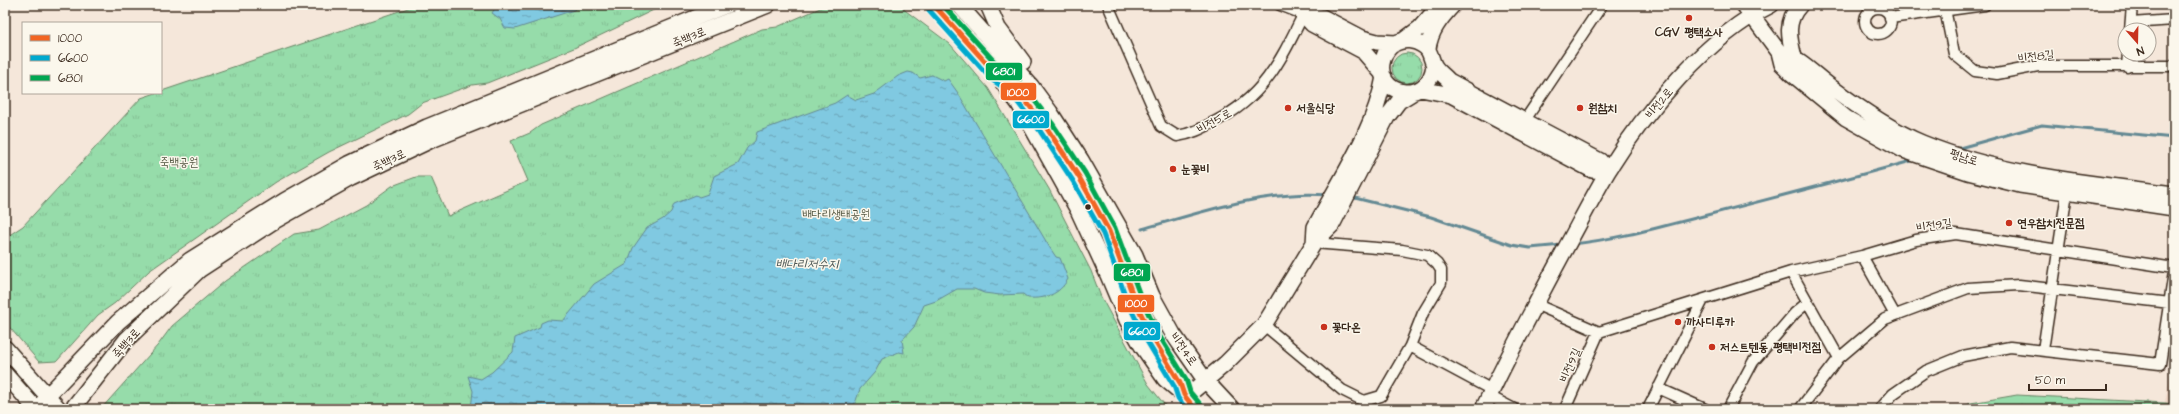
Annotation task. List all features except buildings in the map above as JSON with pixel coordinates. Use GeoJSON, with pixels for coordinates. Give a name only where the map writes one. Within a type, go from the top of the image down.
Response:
{"type":"FeatureCollection","features":[{"type":"Feature","properties":{"kind":"street","name":"죽백3로"},"geometry":{"type":"LineString","coordinates":[[38,409],[48,396],[118,322],[190,260],[342,167],[427,127],[727,5]]}},
{"type":"Feature","properties":{"kind":"street","name":"죽백3로"},"geometry":{"type":"LineString","coordinates":[[72,409],[126,340],[199,270],[271,223],[351,178],[429,141],[768,5]]}},
{"type":"Feature","properties":{"kind":"street"},"geometry":{"type":"LineString","coordinates":[[934,5],[997,75],[1019,104],[1078,210],[1135,333],[1165,379],[1184,395],[1195,409]]}},
{"type":"Feature","properties":{"kind":"street","name":"비전4로"},"geometry":{"type":"LineString","coordinates":[[959,5],[1031,86],[1050,112],[1081,160],[1134,255],[1152,296],[1173,334],[1206,380],[1232,409]]}},
{"type":"Feature","properties":{"kind":"street"},"geometry":{"type":"LineString","coordinates":[[988,5],[998,28],[1042,86],[1050,112]]}},
{"type":"Feature","properties":{"kind":"street","name":"비전5로"},"geometry":{"type":"LineString","coordinates":[[1108,5],[1161,126],[1177,136],[1191,134],[1222,118],[1256,94],[1268,80],[1305,9]]}},
{"type":"Feature","properties":{"kind":"street"},"geometry":{"type":"LineString","coordinates":[[1280,5],[1305,9],[1362,38],[1377,42],[1418,42],[1428,49]]}},
{"type":"Feature","properties":{"kind":"street"},"geometry":{"type":"LineString","coordinates":[[1184,395],[1206,380],[1225,364],[1264,324],[1314,242],[1333,224],[1344,187],[1381,95],[1383,75],[1381,64],[1384,56],[1400,42],[1420,28],[1440,5]]}},
{"type":"Feature","properties":{"kind":"street"},"geometry":{"type":"LineString","coordinates":[[1453,5],[1440,20],[1430,36],[1428,49],[1434,65],[1449,81],[1521,126]]}},
{"type":"Feature","properties":{"kind":"street"},"geometry":{"type":"LineString","coordinates":[[1521,126],[1602,5]]}},
{"type":"Feature","properties":{"kind":"street","name":"비전2로"},"geometry":{"type":"LineString","coordinates":[[1535,304],[1608,171],[1638,128],[1699,56],[1747,10],[1771,5]]}},
{"type":"Feature","properties":{"kind":"street"},"geometry":{"type":"LineString","coordinates":[[1794,57],[1788,37],[1790,20],[1800,5]]}},
{"type":"Feature","properties":{"kind":"street"},"geometry":{"type":"LineString","coordinates":[[1890,18],[1945,9],[1985,5]]}},
{"type":"Feature","properties":{"kind":"street"},"geometry":{"type":"LineString","coordinates":[[2130,22],[2132,5]]}},
{"type":"Feature","properties":{"kind":"street"},"geometry":{"type":"LineString","coordinates":[[1305,9],[1312,24],[1362,51],[1392,88],[1399,92],[1417,91],[1450,95],[1600,161],[1608,171]]}},
{"type":"Feature","properties":{"kind":"street","name":"비전8길"},"geometry":{"type":"LineString","coordinates":[[1945,9],[1954,54],[1975,71],[1997,74],[2038,66],[2174,66]]}},
{"type":"Feature","properties":{"kind":"street"},"geometry":{"type":"LineString","coordinates":[[1747,10],[1779,52],[1782,64],[1821,99],[1846,118],[1903,150],[1968,172],[2020,185],[2068,186],[2174,208]]}},
{"type":"Feature","properties":{"kind":"street"},"geometry":{"type":"LineString","coordinates":[[2157,22],[2174,20]]}},
{"type":"Feature","properties":{"kind":"street","name":"평남로"},"geometry":{"type":"LineString","coordinates":[[1779,52],[1794,57],[1858,106],[1892,128],[1922,143],[1990,165],[2068,186],[2174,194]]}},
{"type":"Feature","properties":{"kind":"street"},"geometry":{"type":"LineString","coordinates":[[2127,62],[2127,67]]}},
{"type":"Feature","properties":{"kind":"street"},"geometry":{"type":"LineString","coordinates":[[1314,242],[1318,223],[1344,187],[1388,117],[1399,101],[1417,91],[1430,81],[1434,65]]}},
{"type":"Feature","properties":{"kind":"street"},"geometry":{"type":"LineString","coordinates":[[2043,350],[2051,288],[2068,186]]}},
{"type":"Feature","properties":{"kind":"street","name":"비전9길"},"geometry":{"type":"LineString","coordinates":[[1565,409],[1599,332],[1791,272],[1862,256],[1916,240],[1956,234],[2174,268]]}},
{"type":"Feature","properties":{"kind":"street"},"geometry":{"type":"LineString","coordinates":[[1264,324],[1342,390],[1364,401],[1381,396],[1410,346],[1423,313],[1441,283],[1441,270],[1427,255],[1402,250],[1314,242]]}},
{"type":"Feature","properties":{"kind":"street"},"geometry":{"type":"LineString","coordinates":[[1862,256],[1895,315]]}},
{"type":"Feature","properties":{"kind":"street"},"geometry":{"type":"LineString","coordinates":[[1791,272],[1839,358]]}},
{"type":"Feature","properties":{"kind":"street"},"geometry":{"type":"LineString","coordinates":[[1880,409],[1893,394],[1926,371],[1962,356],[2010,347],[2160,364],[2174,272]]}},
{"type":"Feature","properties":{"kind":"street"},"geometry":{"type":"LineString","coordinates":[[1800,409],[1839,358],[1885,320],[1968,288],[2019,285],[2170,303]]}},
{"type":"Feature","properties":{"kind":"street"},"geometry":{"type":"LineString","coordinates":[[1648,409],[1703,300]]}},
{"type":"Feature","properties":{"kind":"street"},"geometry":{"type":"LineString","coordinates":[[1728,409],[1753,362],[1795,313],[1808,302]]}},
{"type":"Feature","properties":{"kind":"street"},"geometry":{"type":"LineString","coordinates":[[1488,398],[1535,304],[1599,332]]}},
{"type":"Feature","properties":{"kind":"street"},"geometry":{"type":"LineString","coordinates":[[1410,346],[1488,398],[1514,409]]}},
{"type":"Feature","properties":{"kind":"street"},"geometry":{"type":"LineString","coordinates":[[5,348],[59,409]]}},
{"type":"Feature","properties":{"kind":"street"},"geometry":{"type":"LineString","coordinates":[[5,374],[38,409]]}},
{"type":"Feature","properties":{"kind":"street"},"geometry":{"type":"LineString","coordinates":[[1658,388],[1704,409]]}},
{"type":"Feature","properties":{"kind":"shaded area"},"geometry":{"type":"Polygon","coordinates":[[[2174,352],[2174,404],[2165,403],[2174,352]]]}},
{"type":"Feature","properties":{"kind":"green space","name":"죽백공원"},"geometry":{"type":"Polygon","coordinates":[[[417,5],[664,5],[574,48],[487,83],[472,85],[422,103],[408,114],[329,152],[276,182],[149,271],[115,303],[98,315],[57,361],[39,362],[5,322],[5,238],[23,226],[141,98],[153,94],[162,94],[162,91],[417,5]]]}},
{"type":"Feature","properties":{"kind":"green space","name":"배다리생태공원"},"geometry":{"type":"Polygon","coordinates":[[[827,5],[898,5],[950,44],[988,88],[1049,189],[1091,271],[1101,297],[1148,384],[1168,409],[101,409],[158,345],[172,326],[225,281],[294,234],[319,230],[366,205],[392,186],[416,177],[431,177],[448,216],[528,181],[511,141],[530,133],[541,125],[762,29],[777,27],[827,5]]]}},
{"type":"Feature","properties":{"kind":"green space"},"geometry":{"type":"Polygon","coordinates":[[[1407,53],[1413,54],[1421,62],[1421,74],[1413,82],[1407,83],[1401,82],[1393,74],[1392,68],[1393,62],[1401,54],[1407,53]]]}},
{"type":"Feature","properties":{"kind":"green space"},"geometry":{"type":"Polygon","coordinates":[[[2017,395],[2165,403],[2174,404],[2174,409],[1958,409],[1971,403],[2017,395]]]}},
{"type":"Feature","properties":{"kind":"water"},"geometry":{"type":"Polygon","coordinates":[[[497,5],[582,5],[574,10],[515,29],[505,28],[500,19],[492,13],[497,5]]]}},
{"type":"Feature","properties":{"kind":"water","name":"배다리저수지"},"geometry":{"type":"Polygon","coordinates":[[[908,72],[913,73],[920,78],[932,75],[944,81],[948,79],[958,93],[1050,248],[1056,257],[1060,258],[1068,279],[1060,289],[1046,297],[1028,298],[1023,294],[1000,295],[984,293],[974,289],[957,289],[936,301],[924,305],[914,327],[902,340],[904,353],[899,352],[882,359],[875,372],[860,389],[853,409],[471,409],[473,391],[468,376],[481,379],[492,372],[513,352],[515,338],[540,327],[541,323],[548,320],[563,321],[594,284],[627,264],[633,248],[647,228],[663,219],[671,212],[674,204],[696,195],[699,197],[708,194],[714,176],[738,164],[747,148],[755,141],[757,132],[835,103],[847,95],[856,100],[874,94],[898,76],[908,72]]]}},
{"type":"Feature","properties":{"kind":"waterway"},"geometry":{"type":"LineString","coordinates":[[1956,149],[2042,125],[2174,138]]}},
{"type":"Feature","properties":{"kind":"waterway"},"geometry":{"type":"LineString","coordinates":[[1573,244],[1624,236],[1657,228],[1915,160]]}},
{"type":"Feature","properties":{"kind":"waterway"},"geometry":{"type":"LineString","coordinates":[[1142,229],[1210,209],[1257,199],[1304,194],[1328,195]]}},
{"type":"Feature","properties":{"kind":"waterway"},"geometry":{"type":"LineString","coordinates":[[1351,197],[1431,217],[1512,245],[1530,248],[1562,245]]}},
{"type":"Feature","properties":{"kind":"transit line","name":"1000"},"geometry":{"type":"LineString","coordinates":[[934,5],[997,75],[1014,86],[1046,127],[1079,177],[1109,231],[1135,301],[1151,335],[1180,383],[1184,395],[1195,409]]}},
{"type":"Feature","properties":{"kind":"transit line","name":"6801"},"geometry":{"type":"LineString","coordinates":[[943,5],[1002,70],[1020,82],[1052,123],[1085,173],[1115,228],[1141,298],[1157,332],[1186,379],[1190,392],[1201,405]]}},
{"type":"Feature","properties":{"kind":"transit line","name":"6600"},"geometry":{"type":"LineString","coordinates":[[929,10],[992,80],[1009,91],[1040,131],[1073,181],[1103,234],[1128,303],[1145,338],[1174,386],[1178,398],[1186,409]]}},
{"type":"Feature","properties":{"kind":"place","name":"CGV 평택소사"},"geometry":{"type":"Point","coordinates":[1689,18]}},
{"type":"Feature","properties":{"kind":"place","name":"서울식당"},"geometry":{"type":"Point","coordinates":[1288,108]}},
{"type":"Feature","properties":{"kind":"place","name":"원참치"},"geometry":{"type":"Point","coordinates":[1580,108]}},
{"type":"Feature","properties":{"kind":"place","name":"눈꽃비"},"geometry":{"type":"Point","coordinates":[1173,169]}},
{"type":"Feature","properties":{"kind":"place","name":"연우참치전문점"},"geometry":{"type":"Point","coordinates":[2009,223]}},
{"type":"Feature","properties":{"kind":"place","name":"까사디루카"},"geometry":{"type":"Point","coordinates":[1678,322]}},
{"type":"Feature","properties":{"kind":"place","name":"꽃다온"},"geometry":{"type":"Point","coordinates":[1324,327]}},
{"type":"Feature","properties":{"kind":"place","name":"저스트텐동 평택비전점"},"geometry":{"type":"Point","coordinates":[1712,347]}}]}
